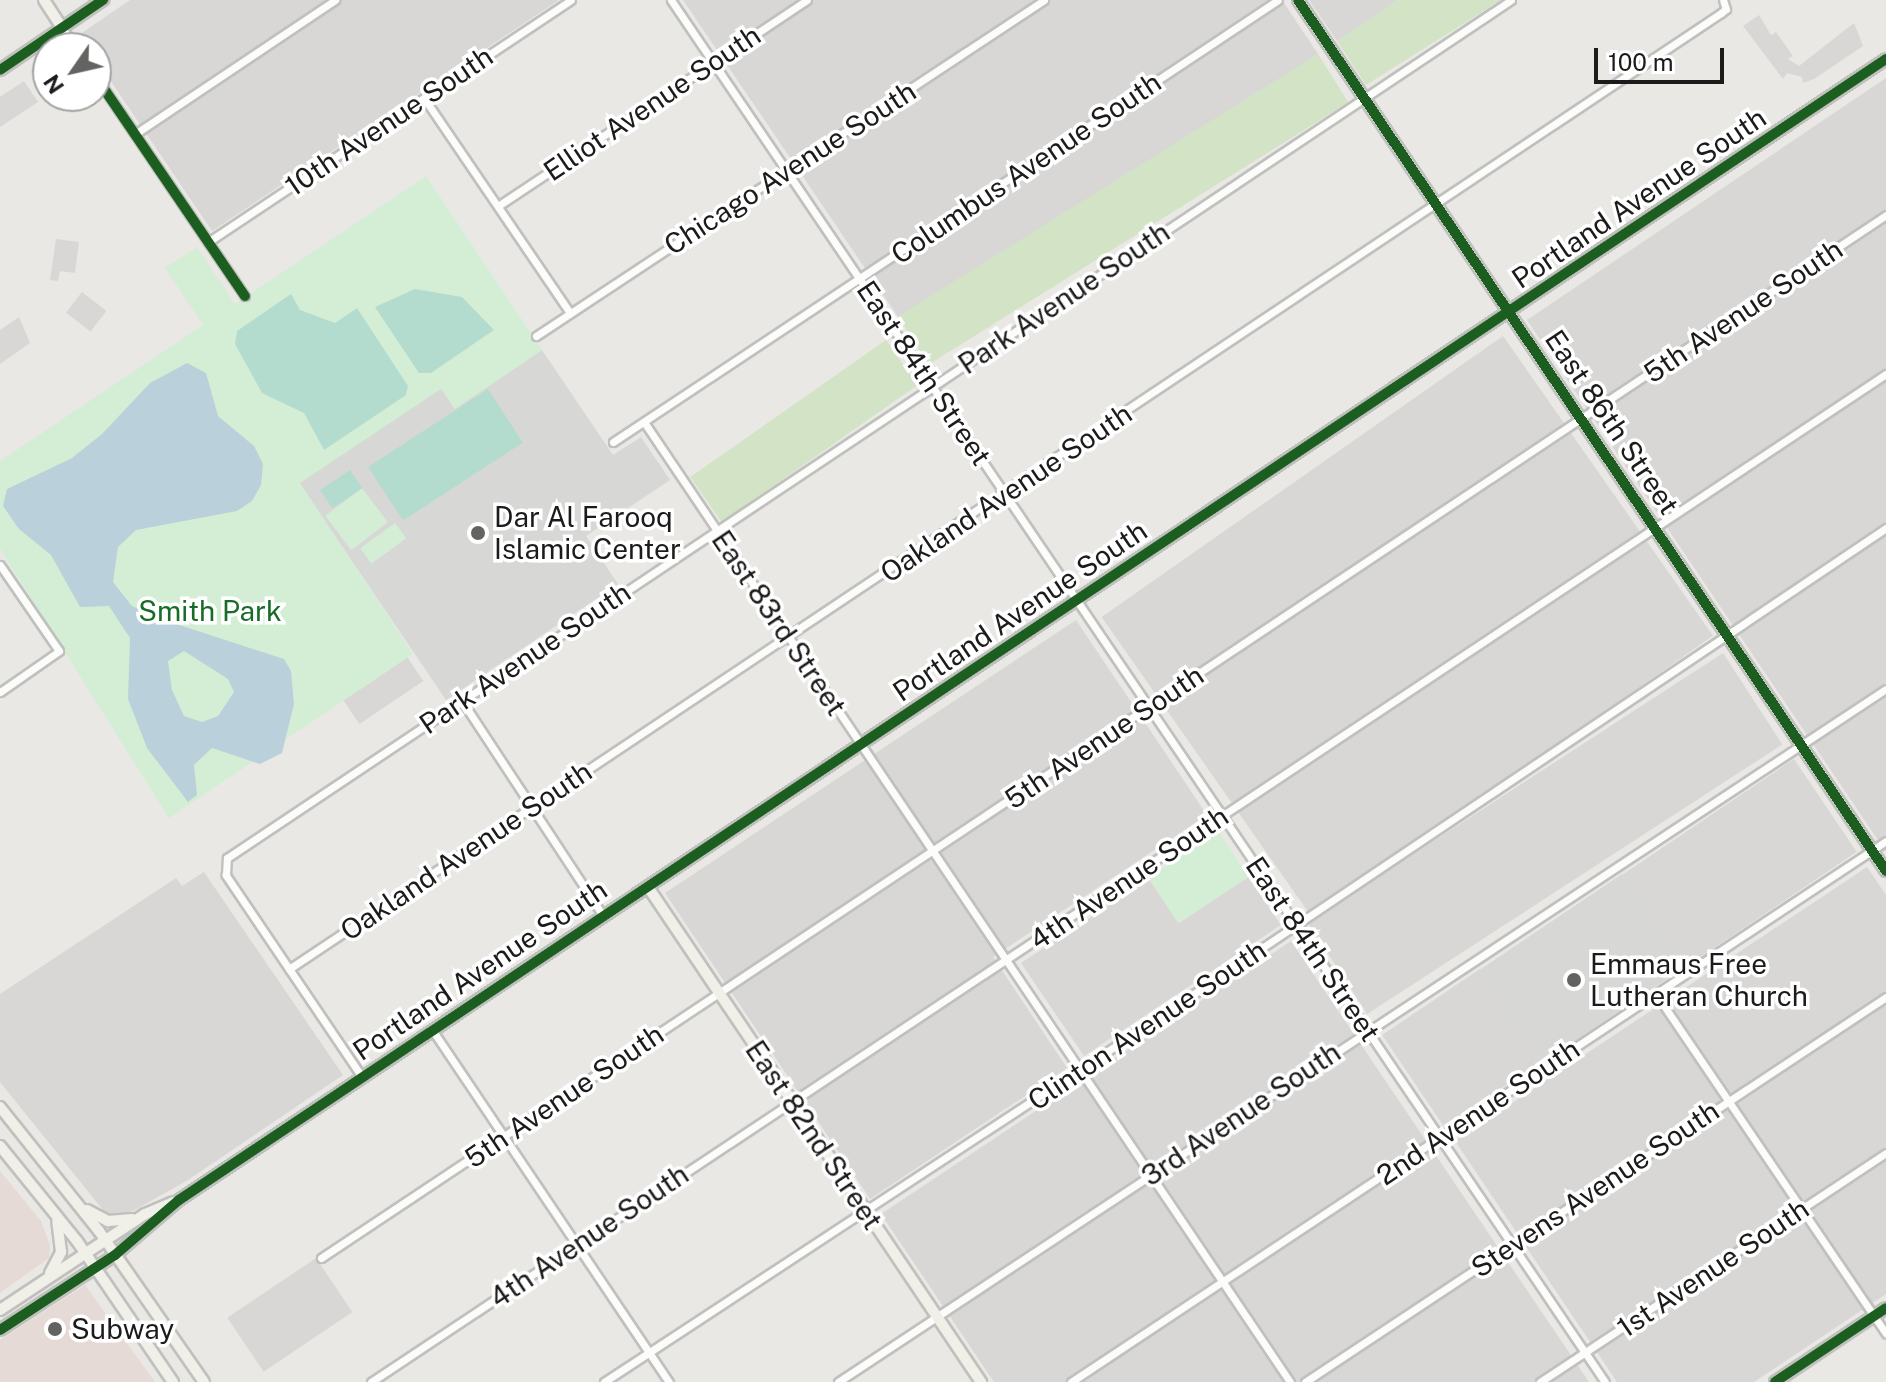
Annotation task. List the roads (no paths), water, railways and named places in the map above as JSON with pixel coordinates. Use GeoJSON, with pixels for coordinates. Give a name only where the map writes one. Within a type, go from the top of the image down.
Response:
{"type":"FeatureCollection","features":[{"type":"Feature","properties":{"kind":"main road"},"geometry":{"type":"LineString","coordinates":[[44,0],[62,28]]}},
{"type":"Feature","properties":{"kind":"main road"},"geometry":{"type":"LineString","coordinates":[[0,70],[103,0]]}},
{"type":"Feature","properties":{"kind":"main road","name":"East 86th Street"},"geometry":{"type":"LineString","coordinates":[[1298,0],[1886,871]]}},
{"type":"Feature","properties":{"kind":"main road","name":"Portland Avenue South"},"geometry":{"type":"LineString","coordinates":[[0,1330],[115,1255],[179,1200],[1510,314],[1886,59]]}},
{"type":"Feature","properties":{"kind":"main road","name":"East 82nd Street"},"geometry":{"type":"LineString","coordinates":[[648,887],[981,1382]]}},
{"type":"Feature","properties":{"kind":"main road"},"geometry":{"type":"LineString","coordinates":[[0,1107],[76,1199],[204,1382]]}},
{"type":"Feature","properties":{"kind":"main road"},"geometry":{"type":"LineString","coordinates":[[0,1146],[96,1268],[173,1382]]}},
{"type":"Feature","properties":{"kind":"main road"},"geometry":{"type":"LineString","coordinates":[[76,1199],[108,1221],[145,1214]]}},
{"type":"Feature","properties":{"kind":"main road","name":"Portland Avenue South"},"geometry":{"type":"LineString","coordinates":[[0,1310],[145,1214],[179,1200]]}},
{"type":"Feature","properties":{"kind":"main road"},"geometry":{"type":"LineString","coordinates":[[40,1283],[61,1252],[51,1208]]}},
{"type":"Feature","properties":{"kind":"main road"},"geometry":{"type":"LineString","coordinates":[[1775,1382],[1886,1308]]}},
{"type":"Feature","properties":{"kind":"street"},"geometry":{"type":"LineString","coordinates":[[135,134],[335,0]]}},
{"type":"Feature","properties":{"kind":"street","name":"10th Avenue South"},"geometry":{"type":"LineString","coordinates":[[208,242],[571,0]]}},
{"type":"Feature","properties":{"kind":"street","name":"East 84th Street"},"geometry":{"type":"LineString","coordinates":[[671,0],[1605,1382]]}},
{"type":"Feature","properties":{"kind":"street","name":"Elliot Avenue South"},"geometry":{"type":"LineString","coordinates":[[498,206],[807,0]]}},
{"type":"Feature","properties":{"kind":"street","name":"Chicago Avenue South"},"geometry":{"type":"LineString","coordinates":[[536,336],[1044,0]]}},
{"type":"Feature","properties":{"kind":"street","name":"Columbus Avenue South"},"geometry":{"type":"LineString","coordinates":[[613,442],[1278,0]]}},
{"type":"Feature","properties":{"kind":"street","name":"Park Avenue South"},"geometry":{"type":"LineString","coordinates":[[289,969],[222,867],[232,854],[1511,0]]}},
{"type":"Feature","properties":{"kind":"street","name":"Oakland Avenue South"},"geometry":{"type":"LineString","coordinates":[[289,969],[1721,13],[1726,9],[1723,0]]}},
{"type":"Feature","properties":{"kind":"street"},"geometry":{"type":"LineString","coordinates":[[62,28],[65,32]]}},
{"type":"Feature","properties":{"kind":"street"},"geometry":{"type":"LineString","coordinates":[[424,98],[570,313]]}},
{"type":"Feature","properties":{"kind":"street"},"geometry":{"type":"LineString","coordinates":[[112,100],[245,296]]}},
{"type":"Feature","properties":{"kind":"street","name":"5th Avenue South"},"geometry":{"type":"LineString","coordinates":[[321,1258],[1886,215]]}},
{"type":"Feature","properties":{"kind":"street","name":"4th Avenue South"},"geometry":{"type":"LineString","coordinates":[[371,1382],[1886,374]]}},
{"type":"Feature","properties":{"kind":"street","name":"East 83rd Street"},"geometry":{"type":"LineString","coordinates":[[644,422],[1290,1382]]}},
{"type":"Feature","properties":{"kind":"street","name":"Clinton Avenue South"},"geometry":{"type":"LineString","coordinates":[[604,1382],[1080,1070],[1886,528]]}},
{"type":"Feature","properties":{"kind":"street"},"geometry":{"type":"LineString","coordinates":[[0,565],[59,651],[0,692]]}},
{"type":"Feature","properties":{"kind":"street","name":"3rd Avenue South"},"geometry":{"type":"LineString","coordinates":[[838,1382],[1886,689]]}},
{"type":"Feature","properties":{"kind":"street"},"geometry":{"type":"LineString","coordinates":[[462,701],[604,917]]}},
{"type":"Feature","properties":{"kind":"street","name":"2nd Avenue South"},"geometry":{"type":"LineString","coordinates":[[1071,1382],[1886,841]]}},
{"type":"Feature","properties":{"kind":"street"},"geometry":{"type":"LineString","coordinates":[[289,969],[362,1077]]}},
{"type":"Feature","properties":{"kind":"street"},"geometry":{"type":"LineString","coordinates":[[1656,994],[1886,1334]]}},
{"type":"Feature","properties":{"kind":"street","name":"Stevens Avenue South"},"geometry":{"type":"LineString","coordinates":[[1305,1382],[1886,997]]}},
{"type":"Feature","properties":{"kind":"street"},"geometry":{"type":"LineString","coordinates":[[433,1031],[669,1382]]}},
{"type":"Feature","properties":{"kind":"street","name":"1st Avenue South"},"geometry":{"type":"LineString","coordinates":[[1540,1382],[1886,1153]]}},
{"type":"Feature","properties":{"kind":"water"},"geometry":{"type":"Polygon","coordinates":[[[187,363],[206,373],[218,416],[254,446],[263,464],[261,485],[252,501],[237,511],[136,530],[118,547],[113,582],[132,606],[158,618],[284,659],[291,671],[294,704],[282,753],[260,764],[212,748],[194,765],[197,795],[188,802],[147,748],[128,699],[130,638],[109,606],[80,607],[51,555],[19,529],[3,506],[7,489],[72,458],[102,434],[150,383],[187,363]],[[184,651],[168,661],[172,690],[184,716],[202,722],[218,716],[234,692],[228,679],[184,651]]]}},
{"type":"Feature","properties":{"kind":"place","name":"Dar Al Farooq Islamic Center"},"geometry":{"type":"Point","coordinates":[478,533]}},
{"type":"Feature","properties":{"kind":"place","name":"Emmaus Free Lutheran Church"},"geometry":{"type":"Point","coordinates":[1574,980]}},
{"type":"Feature","properties":{"kind":"place","name":"Subway"},"geometry":{"type":"Point","coordinates":[55,1329]}},
{"type":"Feature","properties":{"kind":"park label","name":"Smith Park"},"geometry":{"type":"Point","coordinates":[210,611]}}]}
